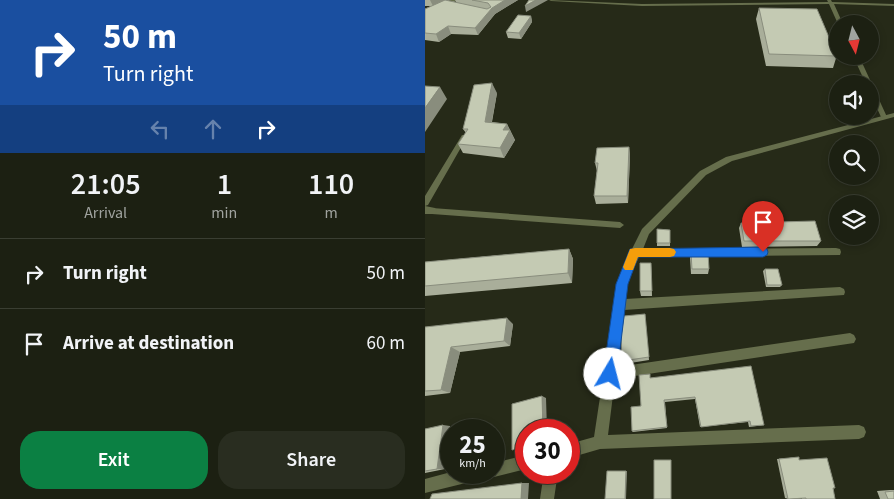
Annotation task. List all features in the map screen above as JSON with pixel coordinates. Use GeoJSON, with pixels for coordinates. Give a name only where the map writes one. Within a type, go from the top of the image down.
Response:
{"type":"FeatureCollection","features":[{"type":"Feature","properties":{"kind":"street"},"geometry":{"type":"LineString","coordinates":[[425,14],[446,3],[455,3]]}},
{"type":"Feature","properties":{"kind":"street"},"geometry":{"type":"LineString","coordinates":[[600,442],[622,284],[645,232],[703,173],[729,159],[884,116],[894,115]]}},
{"type":"Feature","properties":{"kind":"street"},"geometry":{"type":"LineString","coordinates":[[635,253],[836,252]]}},
{"type":"Feature","properties":{"kind":"street"},"geometry":{"type":"LineString","coordinates":[[619,305],[841,292]]}},
{"type":"Feature","properties":{"kind":"street"},"geometry":{"type":"LineString","coordinates":[[610,374],[850,340]]}},
{"type":"Feature","properties":{"kind":"street"},"geometry":{"type":"LineString","coordinates":[[580,448],[600,442],[859,432]]}},
{"type":"Feature","properties":{"kind":"street"},"geometry":{"type":"LineString","coordinates":[[425,486],[440,482]]}},
{"type":"Feature","properties":{"kind":"street"},"geometry":{"type":"LineString","coordinates":[[547,499],[549,484]]}},
{"type":"Feature","properties":{"kind":"lane"},"geometry":{"type":"LineString","coordinates":[[551,0],[894,4]]}},
{"type":"Feature","properties":{"kind":"lane"},"geometry":{"type":"LineString","coordinates":[[830,2],[836,15]]}},
{"type":"Feature","properties":{"kind":"lane"},"geometry":{"type":"LineString","coordinates":[[425,8],[435,9]]}},
{"type":"Feature","properties":{"kind":"lane"},"geometry":{"type":"LineString","coordinates":[[879,106],[884,116]]}},
{"type":"Feature","properties":{"kind":"lane"},"geometry":{"type":"LineString","coordinates":[[425,203],[464,137]]}},
{"type":"Feature","properties":{"kind":"lane"},"geometry":{"type":"LineString","coordinates":[[428,211],[620,225]]}},
{"type":"Feature","properties":{"kind":"building"},"geometry":{"type":"Polygon","coordinates":[[[445,0],[487,9],[491,7],[488,3],[472,0],[505,0],[492,8],[475,28],[448,26],[436,34],[425,33],[425,9],[445,0]]]}},
{"type":"Feature","properties":{"kind":"building"},"geometry":{"type":"Polygon","coordinates":[[[529,0],[536,0],[525,6],[529,0]]]}},
{"type":"Feature","properties":{"kind":"building"},"geometry":{"type":"Polygon","coordinates":[[[759,8],[817,9],[829,37],[829,56],[769,54],[759,8]]]}},
{"type":"Feature","properties":{"kind":"building"},"geometry":{"type":"Polygon","coordinates":[[[518,15],[531,16],[519,33],[506,32],[518,15]]]}},
{"type":"Feature","properties":{"kind":"building"},"geometry":{"type":"Polygon","coordinates":[[[492,83],[485,122],[507,124],[503,130],[510,130],[500,148],[458,144],[468,129],[463,129],[474,85],[492,83]]]}},
{"type":"Feature","properties":{"kind":"building"},"geometry":{"type":"Polygon","coordinates":[[[425,86],[440,87],[425,108],[425,86]]]}},
{"type":"Feature","properties":{"kind":"building"},"geometry":{"type":"Polygon","coordinates":[[[629,147],[627,196],[594,196],[598,163],[595,163],[597,148],[629,147]]]}},
{"type":"Feature","properties":{"kind":"building"},"geometry":{"type":"Polygon","coordinates":[[[815,221],[821,241],[744,241],[741,223],[815,221]]]}},
{"type":"Feature","properties":{"kind":"building"},"geometry":{"type":"Polygon","coordinates":[[[657,229],[670,230],[670,243],[657,243],[657,229]]]}},
{"type":"Feature","properties":{"kind":"building"},"geometry":{"type":"Polygon","coordinates":[[[569,249],[568,273],[425,286],[425,262],[569,249]]]}},
{"type":"Feature","properties":{"kind":"building"},"geometry":{"type":"Polygon","coordinates":[[[691,253],[708,253],[709,269],[692,269],[691,253]]]}},
{"type":"Feature","properties":{"kind":"building"},"geometry":{"type":"Polygon","coordinates":[[[640,263],[651,263],[652,291],[640,291],[640,263]]]}},
{"type":"Feature","properties":{"kind":"building"},"geometry":{"type":"Polygon","coordinates":[[[765,269],[778,269],[782,285],[767,285],[765,269]]]}},
{"type":"Feature","properties":{"kind":"building"},"geometry":{"type":"Polygon","coordinates":[[[645,314],[649,357],[622,361],[621,336],[624,316],[645,314]]]}},
{"type":"Feature","properties":{"kind":"building"},"geometry":{"type":"Polygon","coordinates":[[[507,318],[504,341],[451,347],[441,390],[425,391],[425,327],[507,318]]]}},
{"type":"Feature","properties":{"kind":"building"},"geometry":{"type":"Polygon","coordinates":[[[751,366],[764,425],[751,426],[750,421],[701,427],[695,397],[664,400],[667,427],[632,431],[631,407],[641,406],[639,375],[650,374],[650,378],[751,366]]]}},
{"type":"Feature","properties":{"kind":"building"},"geometry":{"type":"Polygon","coordinates":[[[542,396],[543,419],[515,419],[515,449],[512,450],[512,404],[542,396]]]}},
{"type":"Feature","properties":{"kind":"building"},"geometry":{"type":"Polygon","coordinates":[[[440,426],[437,469],[425,471],[425,429],[440,426]]]}},
{"type":"Feature","properties":{"kind":"building"},"geometry":{"type":"Polygon","coordinates":[[[799,457],[799,460],[827,458],[835,488],[833,488],[835,499],[788,499],[779,459],[799,457]]]}},
{"type":"Feature","properties":{"kind":"building"},"geometry":{"type":"Polygon","coordinates":[[[654,460],[671,460],[671,499],[654,499],[654,460]]]}},
{"type":"Feature","properties":{"kind":"building"},"geometry":{"type":"Polygon","coordinates":[[[607,471],[626,471],[625,499],[605,499],[607,471]]]}},
{"type":"Feature","properties":{"kind":"building"},"geometry":{"type":"Polygon","coordinates":[[[522,484],[521,499],[430,499],[432,494],[522,484]]]}},
{"type":"Feature","properties":{"kind":"building"},"geometry":{"type":"Polygon","coordinates":[[[894,491],[894,499],[888,499],[885,492],[894,491]]]}},
{"type":"Feature","properties":{"kind":"slow traffic"},"geometry":{"type":"LineString","coordinates":[[629,267],[635,253],[670,252]]}},
{"type":"Feature","properties":{"kind":"route"},"geometry":{"type":"LineString","coordinates":[[610,374],[622,284],[635,253],[763,252]]}}]}
